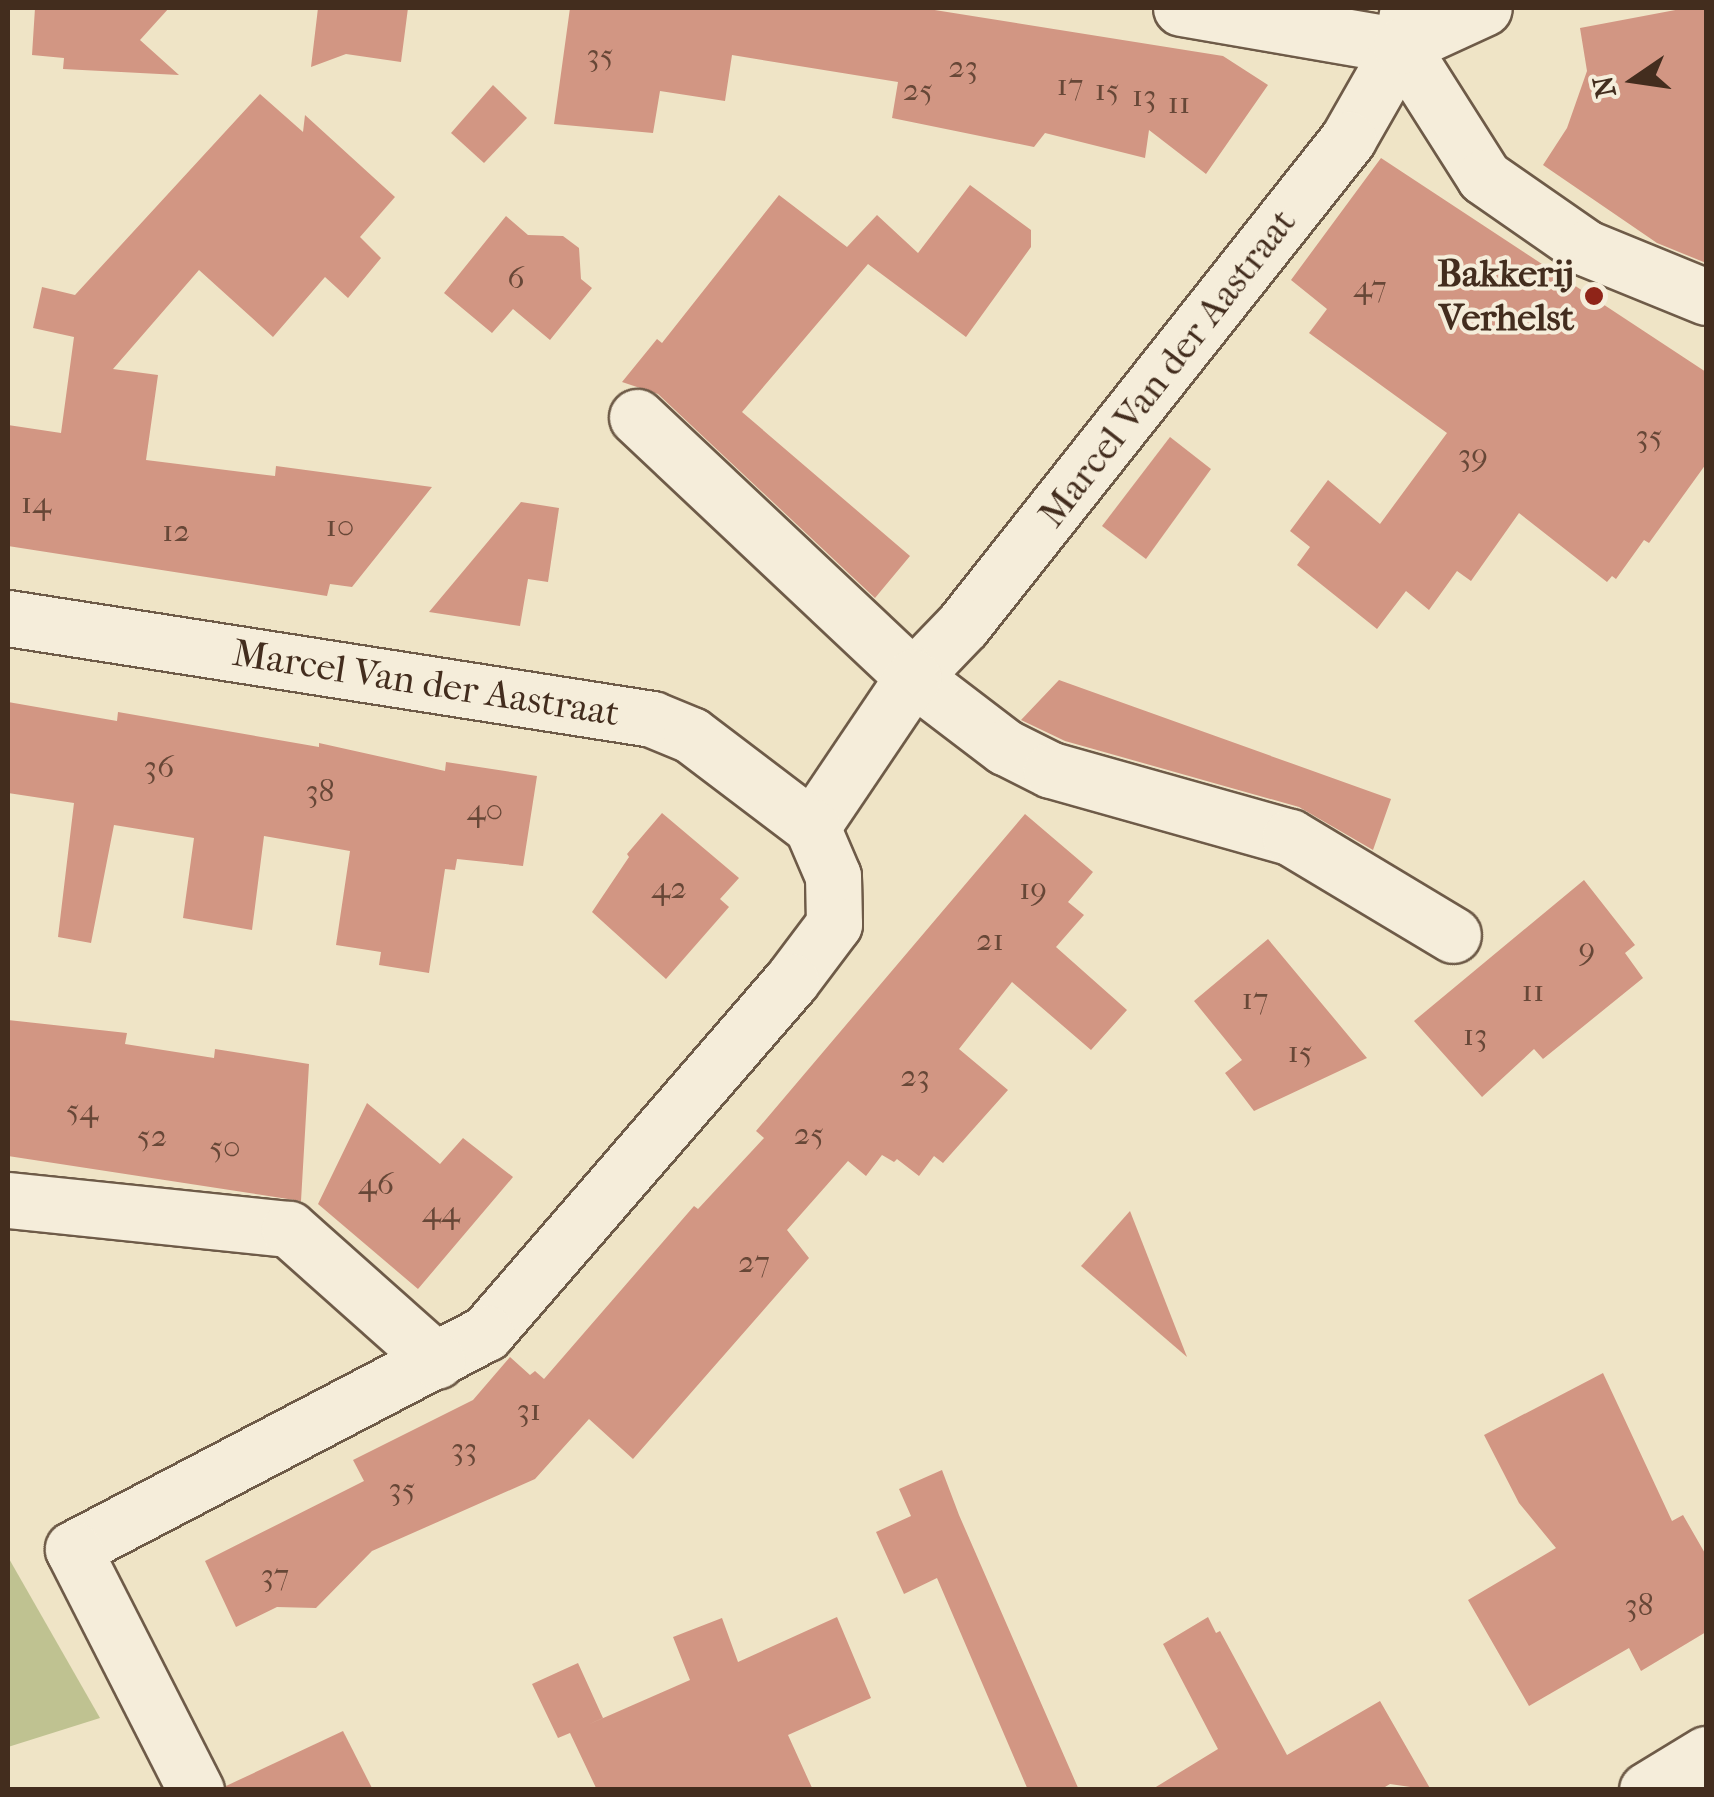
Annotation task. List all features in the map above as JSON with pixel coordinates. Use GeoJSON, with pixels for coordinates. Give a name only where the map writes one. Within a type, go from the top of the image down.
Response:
{"type":"FeatureCollection","features":[{"type":"Feature","properties":{"kind":"street"},"geometry":{"type":"LineString","coordinates":[[1181,8],[1405,27],[1484,8]]}},
{"type":"Feature","properties":{"kind":"street"},"geometry":{"type":"LineString","coordinates":[[1405,27],[1484,177],[1586,248],[1706,297]]}},
{"type":"Feature","properties":{"kind":"street","name":"Marcel Van der Aastraat"},"geometry":{"type":"LineString","coordinates":[[8,618],[652,719],[691,735],[812,827],[913,676],[963,626],[1348,139],[1405,27]]}},
{"type":"Feature","properties":{"kind":"street"},"geometry":{"type":"LineString","coordinates":[[637,416],[913,676],[1005,747],[1051,770],[1290,838],[1453,935]]}},
{"type":"Feature","properties":{"kind":"street"},"geometry":{"type":"LineString","coordinates":[[196,1790],[74,1550],[486,1333],[791,981],[834,924],[832,876],[812,827]]}},
{"type":"Feature","properties":{"kind":"street"},"geometry":{"type":"LineString","coordinates":[[8,1200],[289,1229],[438,1361]]}},
{"type":"Feature","properties":{"kind":"street"},"geometry":{"type":"LineString","coordinates":[[1647,1790],[1706,1754]]}},
{"type":"Feature","properties":{"kind":"green space"},"geometry":{"type":"Polygon","coordinates":[[[8,1557],[100,1718],[8,1747],[8,1557]]]}},
{"type":"Feature","properties":{"kind":"building"},"geometry":{"type":"Polygon","coordinates":[[[35,8],[169,8],[140,40],[179,75],[63,69],[64,58],[32,55],[35,8]]]}},
{"type":"Feature","properties":{"kind":"building"},"geometry":{"type":"Polygon","coordinates":[[[318,8],[408,8],[401,62],[346,54],[311,67],[318,8]]]}},
{"type":"Feature","properties":{"kind":"building"},"geometry":{"type":"Polygon","coordinates":[[[570,8],[922,8],[1223,56],[1268,85],[1206,174],[1149,130],[1145,158],[1045,133],[1034,147],[892,118],[898,82],[732,55],[725,101],[660,91],[653,133],[554,124],[570,8]]]}},
{"type":"Feature","properties":{"kind":"building"},"geometry":{"type":"Polygon","coordinates":[[[1686,8],[1706,8],[1706,263],[1657,243],[1543,165],[1567,128],[1587,71],[1580,28],[1686,8]]]}},
{"type":"Feature","properties":{"kind":"building"},"geometry":{"type":"Polygon","coordinates":[[[493,85],[527,118],[484,163],[451,133],[493,85]]]}},
{"type":"Feature","properties":{"kind":"building"},"geometry":{"type":"Polygon","coordinates":[[[260,94],[303,132],[305,115],[395,197],[360,237],[381,258],[348,298],[325,277],[273,337],[199,270],[113,369],[158,375],[146,460],[275,476],[276,466],[432,487],[352,587],[330,584],[327,596],[8,546],[8,425],[61,433],[74,337],[33,328],[42,287],[75,295],[260,94]]]}},
{"type":"Feature","properties":{"kind":"building"},"geometry":{"type":"Polygon","coordinates":[[[1381,158],[1706,372],[1706,464],[1649,543],[1644,540],[1616,579],[1612,576],[1607,582],[1519,513],[1471,581],[1457,571],[1429,610],[1406,591],[1377,629],[1297,565],[1310,547],[1290,531],[1328,480],[1380,524],[1447,433],[1309,333],[1327,309],[1291,280],[1381,158]]]}},
{"type":"Feature","properties":{"kind":"building"},"geometry":{"type":"Polygon","coordinates":[[[970,185],[1031,230],[1031,247],[966,337],[868,264],[742,412],[910,556],[875,598],[658,394],[622,382],[657,339],[662,343],[779,195],[847,247],[877,215],[918,253],[970,185]]]}},
{"type":"Feature","properties":{"kind":"building"},"geometry":{"type":"Polygon","coordinates":[[[506,216],[528,235],[563,236],[579,248],[581,279],[592,288],[550,340],[513,309],[492,333],[444,293],[506,216]]]}},
{"type":"Feature","properties":{"kind":"building"},"geometry":{"type":"Polygon","coordinates":[[[1170,437],[1211,469],[1146,559],[1102,526],[1170,437]]]}},
{"type":"Feature","properties":{"kind":"building"},"geometry":{"type":"Polygon","coordinates":[[[521,502],[559,508],[548,582],[528,579],[520,626],[429,612],[521,502]]]}},
{"type":"Feature","properties":{"kind":"building"},"geometry":{"type":"Polygon","coordinates":[[[1059,680],[1391,799],[1373,850],[1299,807],[1065,741],[1021,720],[1059,680]]]}},
{"type":"Feature","properties":{"kind":"building"},"geometry":{"type":"Polygon","coordinates":[[[8,702],[117,721],[118,712],[319,747],[319,743],[445,771],[446,762],[537,776],[523,866],[457,859],[455,870],[445,869],[429,973],[379,965],[381,952],[336,945],[350,851],[264,836],[252,930],[183,918],[194,838],[114,825],[91,943],[58,937],[74,803],[8,793],[8,702]]]}},
{"type":"Feature","properties":{"kind":"building"},"geometry":{"type":"Polygon","coordinates":[[[662,813],[739,878],[720,899],[729,907],[666,979],[592,912],[629,857],[627,854],[662,813]]]}},
{"type":"Feature","properties":{"kind":"building"},"geometry":{"type":"Polygon","coordinates":[[[1025,814],[1093,872],[1068,902],[1084,915],[1056,947],[1127,1010],[1091,1050],[1012,982],[959,1049],[1008,1090],[943,1163],[934,1156],[919,1176],[897,1159],[894,1162],[882,1155],[866,1176],[848,1161],[787,1230],[809,1258],[633,1459],[589,1419],[535,1479],[372,1551],[316,1608],[277,1607],[236,1627],[205,1561],[364,1481],[353,1460],[473,1400],[510,1357],[530,1375],[535,1371],[544,1379],[694,1206],[698,1209],[764,1138],[756,1131],[1025,814]]]}},
{"type":"Feature","properties":{"kind":"building"},"geometry":{"type":"Polygon","coordinates":[[[1584,880],[1635,945],[1625,953],[1643,978],[1543,1059],[1534,1049],[1482,1097],[1414,1021],[1584,880]]]}},
{"type":"Feature","properties":{"kind":"building"},"geometry":{"type":"Polygon","coordinates":[[[1268,939],[1367,1058],[1254,1111],[1225,1073],[1242,1060],[1194,1001],[1268,939]]]}},
{"type":"Feature","properties":{"kind":"building"},"geometry":{"type":"Polygon","coordinates":[[[8,1020],[127,1033],[125,1044],[214,1058],[215,1049],[309,1064],[301,1201],[8,1156],[8,1020]]]}},
{"type":"Feature","properties":{"kind":"building"},"geometry":{"type":"Polygon","coordinates":[[[367,1103],[440,1164],[463,1138],[513,1177],[418,1289],[318,1204],[367,1103]]]}},
{"type":"Feature","properties":{"kind":"building"},"geometry":{"type":"Polygon","coordinates":[[[1130,1211],[1187,1357],[1081,1266],[1130,1211]]]}},
{"type":"Feature","properties":{"kind":"building"},"geometry":{"type":"Polygon","coordinates":[[[1603,1373],[1672,1521],[1683,1515],[1706,1555],[1706,1632],[1641,1671],[1629,1648],[1529,1706],[1468,1600],[1556,1548],[1519,1503],[1484,1435],[1603,1373]]]}},
{"type":"Feature","properties":{"kind":"building"},"geometry":{"type":"Polygon","coordinates":[[[942,1470],[1079,1790],[1028,1790],[937,1578],[904,1594],[876,1532],[911,1516],[899,1489],[942,1470]]]}},
{"type":"Feature","properties":{"kind":"building"},"geometry":{"type":"Polygon","coordinates":[[[837,1617],[871,1698],[788,1735],[813,1790],[597,1790],[570,1733],[558,1738],[532,1684],[578,1663],[603,1718],[585,1726],[690,1680],[673,1637],[722,1618],[738,1662],[837,1617]]]}},
{"type":"Feature","properties":{"kind":"building"},"geometry":{"type":"Polygon","coordinates":[[[1208,1617],[1216,1633],[1220,1631],[1287,1755],[1380,1701],[1431,1790],[1390,1784],[1380,1790],[1151,1790],[1218,1749],[1163,1644],[1208,1617]]]}},
{"type":"Feature","properties":{"kind":"building"},"geometry":{"type":"Polygon","coordinates":[[[343,1731],[373,1790],[227,1790],[226,1786],[343,1731]]]}},
{"type":"Feature","properties":{"kind":"place","name":"Bakkerij Verhelst"},"geometry":{"type":"Point","coordinates":[1594,296]}}]}
